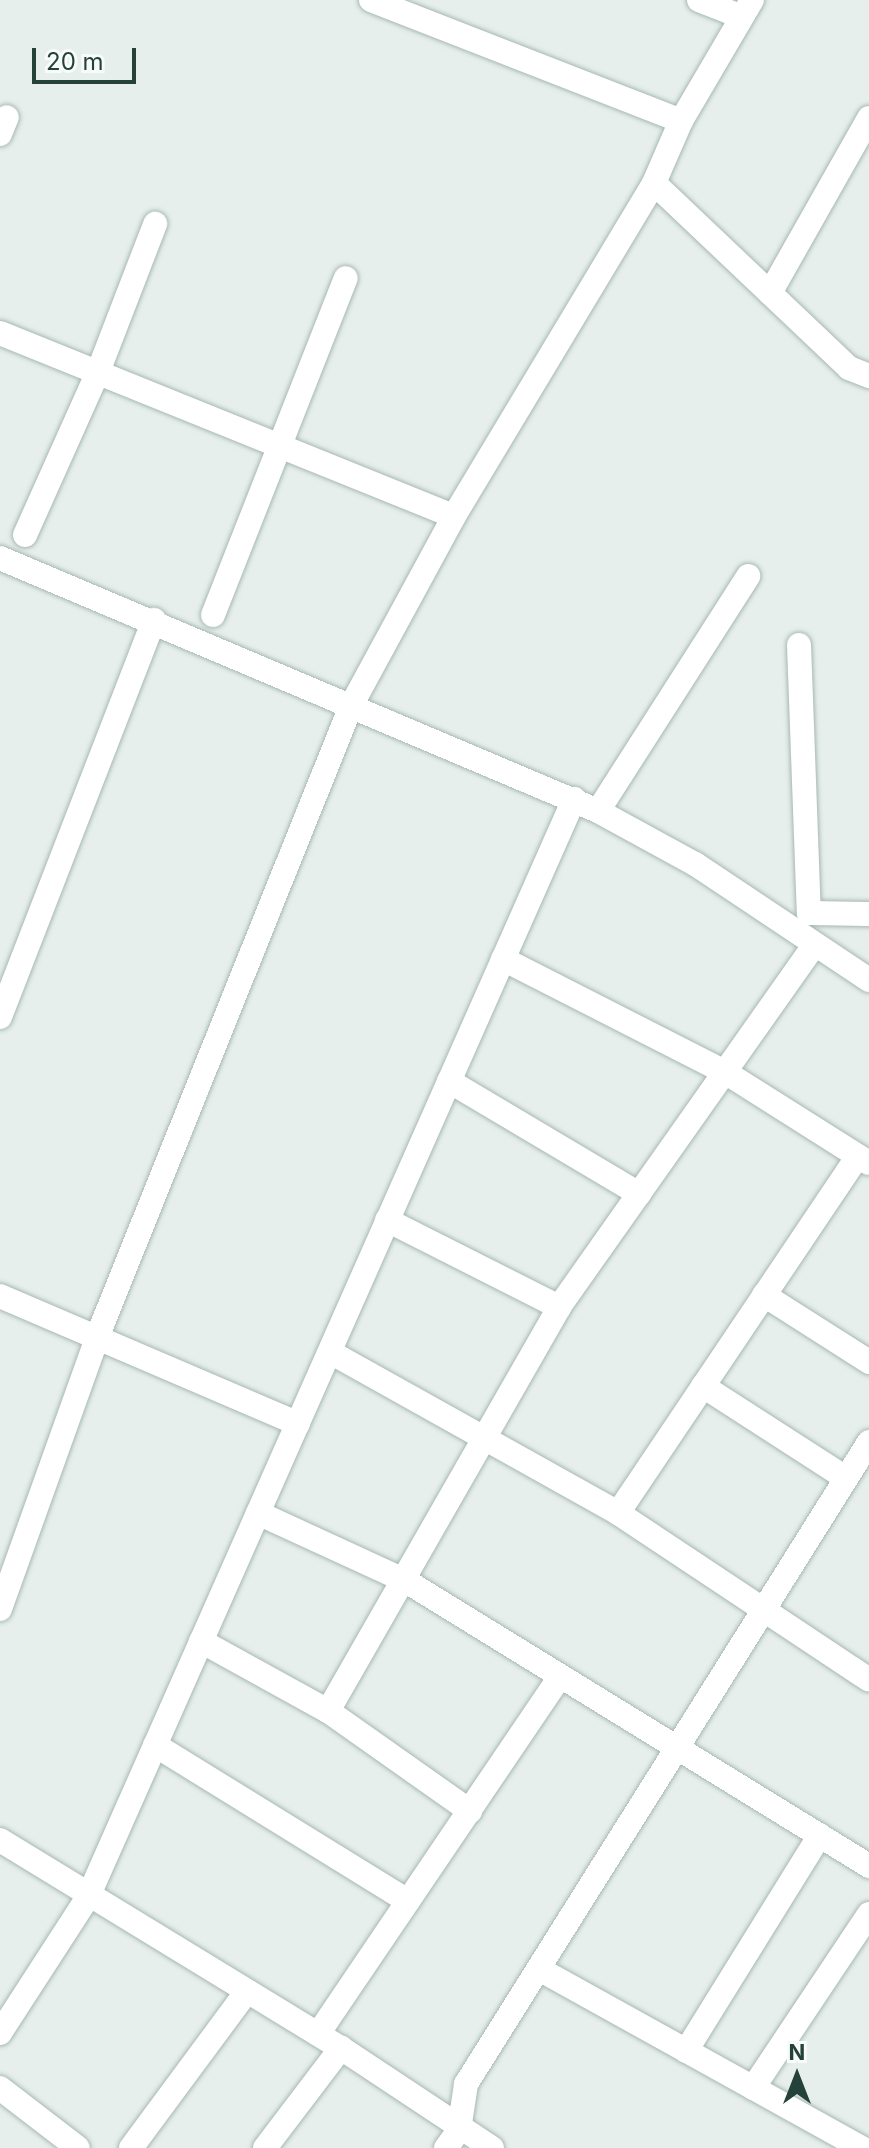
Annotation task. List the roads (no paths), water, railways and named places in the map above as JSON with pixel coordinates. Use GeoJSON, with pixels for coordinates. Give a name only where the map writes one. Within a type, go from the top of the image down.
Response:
{"type":"FeatureCollection","features":[{"type":"Feature","properties":{"kind":"street"},"geometry":{"type":"LineString","coordinates":[[371,0],[681,121]]}},
{"type":"Feature","properties":{"kind":"street"},"geometry":{"type":"LineString","coordinates":[[0,1609],[98,1335],[351,706],[454,516],[654,183],[681,121],[747,9],[699,0]]}},
{"type":"Feature","properties":{"kind":"street"},"geometry":{"type":"LineString","coordinates":[[770,293],[869,118]]}},
{"type":"Feature","properties":{"kind":"street"},"geometry":{"type":"LineString","coordinates":[[654,183],[849,368],[869,376]]}},
{"type":"Feature","properties":{"kind":"street"},"geometry":{"type":"LineString","coordinates":[[25,535],[98,372],[155,224]]}},
{"type":"Feature","properties":{"kind":"street"},"geometry":{"type":"LineString","coordinates":[[213,615],[346,278]]}},
{"type":"Feature","properties":{"kind":"street"},"geometry":{"type":"LineString","coordinates":[[0,333],[454,516]]}},
{"type":"Feature","properties":{"kind":"street"},"geometry":{"type":"LineString","coordinates":[[0,558],[154,620],[574,799],[695,864],[869,980]]}},
{"type":"Feature","properties":{"kind":"street"},"geometry":{"type":"LineString","coordinates":[[598,811],[748,576]]}},
{"type":"Feature","properties":{"kind":"street"},"geometry":{"type":"LineString","coordinates":[[0,1017],[154,620]]}},
{"type":"Feature","properties":{"kind":"street"},"geometry":{"type":"LineString","coordinates":[[799,645],[809,913],[869,914]]}},
{"type":"Feature","properties":{"kind":"street"},"geometry":{"type":"LineString","coordinates":[[0,2033],[88,1897],[574,799]]}},
{"type":"Feature","properties":{"kind":"street"},"geometry":{"type":"LineString","coordinates":[[328,1711],[406,1581],[559,1307],[814,945]]}},
{"type":"Feature","properties":{"kind":"street"},"geometry":{"type":"LineString","coordinates":[[503,959],[725,1072],[864,1159],[764,1295],[618,1513]]}},
{"type":"Feature","properties":{"kind":"street"},"geometry":{"type":"LineString","coordinates":[[449,1081],[639,1194]]}},
{"type":"Feature","properties":{"kind":"street"},"geometry":{"type":"LineString","coordinates":[[387,1220],[559,1307]]}},
{"type":"Feature","properties":{"kind":"street"},"geometry":{"type":"LineString","coordinates":[[764,1295],[869,1362]]}},
{"type":"Feature","properties":{"kind":"street"},"geometry":{"type":"LineString","coordinates":[[0,1296],[98,1335],[298,1424]]}},
{"type":"Feature","properties":{"kind":"street"},"geometry":{"type":"LineString","coordinates":[[330,1352],[486,1436],[618,1513],[869,1680]]}},
{"type":"Feature","properties":{"kind":"street"},"geometry":{"type":"LineString","coordinates":[[703,1386],[846,1478]]}},
{"type":"Feature","properties":{"kind":"street"},"geometry":{"type":"LineString","coordinates":[[452,2139],[466,2084],[869,1442]]}},
{"type":"Feature","properties":{"kind":"street"},"geometry":{"type":"LineString","coordinates":[[258,1513],[406,1581],[869,1866]]}},
{"type":"Feature","properties":{"kind":"street"},"geometry":{"type":"LineString","coordinates":[[201,1641],[328,1711],[470,1811]]}},
{"type":"Feature","properties":{"kind":"street"},"geometry":{"type":"LineString","coordinates":[[318,2034],[560,1677]]}},
{"type":"Feature","properties":{"kind":"street"},"geometry":{"type":"LineString","coordinates":[[155,1745],[408,1901]]}},
{"type":"Feature","properties":{"kind":"street"},"geometry":{"type":"LineString","coordinates":[[686,2051],[820,1835]]}},
{"type":"Feature","properties":{"kind":"street"},"geometry":{"type":"LineString","coordinates":[[0,1840],[88,1897],[341,2048],[452,2139],[492,2148]]}},
{"type":"Feature","properties":{"kind":"street"},"geometry":{"type":"LineString","coordinates":[[753,2088],[869,1914]]}},
{"type":"Feature","properties":{"kind":"street"},"geometry":{"type":"LineString","coordinates":[[539,1969],[862,2148]]}},
{"type":"Feature","properties":{"kind":"street"},"geometry":{"type":"LineString","coordinates":[[131,2148],[247,1991]]}},
{"type":"Feature","properties":{"kind":"street"},"geometry":{"type":"LineString","coordinates":[[265,2148],[341,2048]]}},
{"type":"Feature","properties":{"kind":"street"},"geometry":{"type":"LineString","coordinates":[[0,2088],[78,2148]]}}]}
